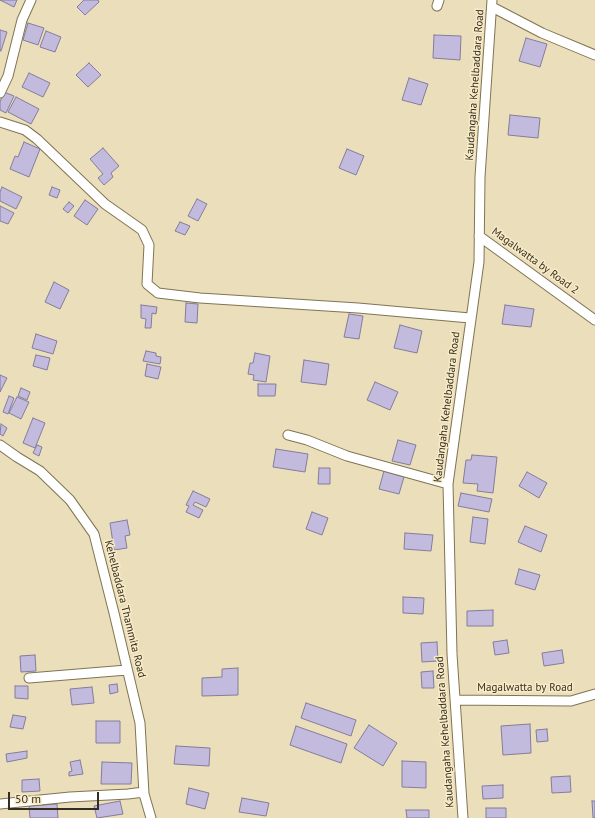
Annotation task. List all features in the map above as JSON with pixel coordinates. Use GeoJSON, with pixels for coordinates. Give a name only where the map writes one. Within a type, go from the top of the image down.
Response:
{"type":"FeatureCollection","features":[{"type":"Feature","properties":{"kind":"street"},"geometry":{"type":"LineString","coordinates":[[0,93],[8,76],[22,20],[31,0]]}},
{"type":"Feature","properties":{"kind":"street"},"geometry":{"type":"LineString","coordinates":[[492,3],[542,34],[595,55]]}},
{"type":"Feature","properties":{"kind":"street","name":"Kaudangaha Kehelbaddara Road"},"geometry":{"type":"LineString","coordinates":[[463,818],[452,654],[448,484],[479,262],[480,177],[492,3]]}},
{"type":"Feature","properties":{"kind":"street"},"geometry":{"type":"LineString","coordinates":[[0,122],[25,130],[37,139],[105,204],[142,230],[148,245],[147,284],[158,292],[200,298],[358,308],[470,318]]}},
{"type":"Feature","properties":{"kind":"street","name":"Magalwatta by Road 2"},"geometry":{"type":"LineString","coordinates":[[479,236],[595,320]]}},
{"type":"Feature","properties":{"kind":"street"},"geometry":{"type":"LineString","coordinates":[[288,435],[307,440],[346,456],[448,484]]}},
{"type":"Feature","properties":{"kind":"street","name":"Kehelbaddara Thammita Road"},"geometry":{"type":"LineString","coordinates":[[0,445],[17,458],[40,471],[70,500],[94,534],[140,723],[144,792],[151,818]]}},
{"type":"Feature","properties":{"kind":"street"},"geometry":{"type":"LineString","coordinates":[[29,678],[127,670]]}},
{"type":"Feature","properties":{"kind":"street","name":"Magalwatta by Road"},"geometry":{"type":"LineString","coordinates":[[455,700],[572,701],[595,694]]}},
{"type":"Feature","properties":{"kind":"street"},"geometry":{"type":"LineString","coordinates":[[0,804],[144,792]]}},
{"type":"Feature","properties":{"kind":"building"},"geometry":{"type":"Polygon","coordinates":[[[0,0],[17,0],[14,7],[0,0]]]}},
{"type":"Feature","properties":{"kind":"building"},"geometry":{"type":"Polygon","coordinates":[[[84,0],[98,0],[99,2],[85,15],[77,7],[84,0]]]}},
{"type":"Feature","properties":{"kind":"building"},"geometry":{"type":"Polygon","coordinates":[[[28,23],[44,28],[38,45],[23,40],[28,23]]]}},
{"type":"Feature","properties":{"kind":"building"},"geometry":{"type":"Polygon","coordinates":[[[0,30],[7,32],[1,51],[0,51],[0,30]]]}},
{"type":"Feature","properties":{"kind":"building"},"geometry":{"type":"Polygon","coordinates":[[[46,31],[61,37],[55,52],[40,47],[46,31]]]}},
{"type":"Feature","properties":{"kind":"building"},"geometry":{"type":"Polygon","coordinates":[[[434,35],[461,36],[460,60],[433,58],[434,35]]]}},
{"type":"Feature","properties":{"kind":"building"},"geometry":{"type":"Polygon","coordinates":[[[526,38],[547,44],[540,67],[519,61],[526,38]]]}},
{"type":"Feature","properties":{"kind":"building"},"geometry":{"type":"Polygon","coordinates":[[[89,63],[101,75],[88,87],[76,75],[89,63]]]}},
{"type":"Feature","properties":{"kind":"building"},"geometry":{"type":"Polygon","coordinates":[[[29,73],[50,83],[43,97],[22,87],[29,73]]]}},
{"type":"Feature","properties":{"kind":"building"},"geometry":{"type":"Polygon","coordinates":[[[409,78],[428,84],[421,105],[402,100],[409,78]]]}},
{"type":"Feature","properties":{"kind":"building"},"geometry":{"type":"Polygon","coordinates":[[[4,92],[14,96],[6,113],[0,110],[0,102],[4,92]]]}},
{"type":"Feature","properties":{"kind":"building"},"geometry":{"type":"Polygon","coordinates":[[[16,97],[39,109],[31,124],[8,112],[16,97]]]}},
{"type":"Feature","properties":{"kind":"building"},"geometry":{"type":"Polygon","coordinates":[[[510,115],[540,118],[538,138],[508,135],[510,115]]]}},
{"type":"Feature","properties":{"kind":"building"},"geometry":{"type":"Polygon","coordinates":[[[24,142],[40,149],[29,177],[10,169],[15,156],[18,157],[24,142]]]}},
{"type":"Feature","properties":{"kind":"building"},"geometry":{"type":"Polygon","coordinates":[[[103,148],[119,166],[111,173],[113,177],[104,185],[98,178],[103,174],[90,159],[103,148]]]}},
{"type":"Feature","properties":{"kind":"building"},"geometry":{"type":"Polygon","coordinates":[[[347,149],[364,156],[356,175],[339,168],[347,149]]]}},
{"type":"Feature","properties":{"kind":"building"},"geometry":{"type":"Polygon","coordinates":[[[2,187],[22,197],[16,209],[0,201],[0,192],[2,187]]]}},
{"type":"Feature","properties":{"kind":"building"},"geometry":{"type":"Polygon","coordinates":[[[52,187],[60,190],[57,198],[49,195],[52,187]]]}},
{"type":"Feature","properties":{"kind":"building"},"geometry":{"type":"Polygon","coordinates":[[[197,199],[207,204],[198,221],[188,216],[197,199]]]}},
{"type":"Feature","properties":{"kind":"building"},"geometry":{"type":"Polygon","coordinates":[[[85,200],[98,209],[87,225],[74,216],[85,200]]]}},
{"type":"Feature","properties":{"kind":"building"},"geometry":{"type":"Polygon","coordinates":[[[69,202],[74,206],[68,213],[63,209],[69,202]]]}},
{"type":"Feature","properties":{"kind":"building"},"geometry":{"type":"Polygon","coordinates":[[[0,206],[14,213],[8,224],[0,221],[0,206]]]}},
{"type":"Feature","properties":{"kind":"building"},"geometry":{"type":"Polygon","coordinates":[[[180,222],[190,226],[185,235],[175,231],[180,222]]]}},
{"type":"Feature","properties":{"kind":"building"},"geometry":{"type":"Polygon","coordinates":[[[54,282],[69,290],[60,309],[45,302],[54,282]]]}},
{"type":"Feature","properties":{"kind":"building"},"geometry":{"type":"Polygon","coordinates":[[[186,303],[198,304],[197,323],[185,322],[186,303]]]}},
{"type":"Feature","properties":{"kind":"building"},"geometry":{"type":"Polygon","coordinates":[[[141,305],[157,307],[156,314],[152,313],[151,328],[145,328],[146,319],[141,318],[141,305]]]}},
{"type":"Feature","properties":{"kind":"building"},"geometry":{"type":"Polygon","coordinates":[[[505,305],[534,309],[531,327],[502,324],[505,305]]]}},
{"type":"Feature","properties":{"kind":"building"},"geometry":{"type":"Polygon","coordinates":[[[349,314],[363,316],[359,339],[344,337],[349,314]]]}},
{"type":"Feature","properties":{"kind":"building"},"geometry":{"type":"Polygon","coordinates":[[[400,325],[422,331],[417,353],[394,348],[400,325]]]}},
{"type":"Feature","properties":{"kind":"building"},"geometry":{"type":"Polygon","coordinates":[[[36,334],[57,341],[53,354],[32,348],[36,334]]]}},
{"type":"Feature","properties":{"kind":"building"},"geometry":{"type":"Polygon","coordinates":[[[146,351],[156,353],[156,356],[161,357],[160,364],[143,361],[146,351]]]}},
{"type":"Feature","properties":{"kind":"building"},"geometry":{"type":"Polygon","coordinates":[[[255,353],[270,356],[266,382],[253,380],[254,375],[248,374],[250,363],[253,363],[255,353]]]}},
{"type":"Feature","properties":{"kind":"building"},"geometry":{"type":"Polygon","coordinates":[[[36,355],[50,358],[47,370],[33,366],[36,355]]]}},
{"type":"Feature","properties":{"kind":"building"},"geometry":{"type":"Polygon","coordinates":[[[304,360],[329,364],[326,385],[301,382],[304,360]]]}},
{"type":"Feature","properties":{"kind":"building"},"geometry":{"type":"Polygon","coordinates":[[[147,364],[161,367],[158,379],[145,376],[147,364]]]}},
{"type":"Feature","properties":{"kind":"building"},"geometry":{"type":"Polygon","coordinates":[[[0,375],[7,378],[0,392],[0,375]]]}},
{"type":"Feature","properties":{"kind":"building"},"geometry":{"type":"Polygon","coordinates":[[[375,382],[398,392],[390,410],[367,400],[375,382]]]}},
{"type":"Feature","properties":{"kind":"building"},"geometry":{"type":"Polygon","coordinates":[[[258,384],[276,384],[275,396],[258,396],[258,384]]]}},
{"type":"Feature","properties":{"kind":"building"},"geometry":{"type":"Polygon","coordinates":[[[21,388],[30,392],[27,400],[18,396],[21,388]]]}},
{"type":"Feature","properties":{"kind":"building"},"geometry":{"type":"Polygon","coordinates":[[[9,396],[14,398],[8,414],[3,412],[9,396]]]}},
{"type":"Feature","properties":{"kind":"building"},"geometry":{"type":"Polygon","coordinates":[[[17,397],[29,402],[21,419],[9,413],[17,397]]]}},
{"type":"Feature","properties":{"kind":"building"},"geometry":{"type":"Polygon","coordinates":[[[33,418],[45,423],[35,448],[23,443],[33,418]]]}},
{"type":"Feature","properties":{"kind":"building"},"geometry":{"type":"Polygon","coordinates":[[[1,424],[7,428],[3,436],[0,434],[1,424]]]}},
{"type":"Feature","properties":{"kind":"building"},"geometry":{"type":"Polygon","coordinates":[[[398,440],[416,445],[410,465],[392,461],[398,440]]]}},
{"type":"Feature","properties":{"kind":"building"},"geometry":{"type":"Polygon","coordinates":[[[37,445],[42,447],[39,456],[33,453],[37,445]]]}},
{"type":"Feature","properties":{"kind":"building"},"geometry":{"type":"Polygon","coordinates":[[[276,449],[308,454],[305,472],[273,467],[276,449]]]}},
{"type":"Feature","properties":{"kind":"building"},"geometry":{"type":"Polygon","coordinates":[[[472,455],[497,457],[493,493],[477,491],[478,484],[463,483],[466,460],[471,460],[472,455]]]}},
{"type":"Feature","properties":{"kind":"building"},"geometry":{"type":"Polygon","coordinates":[[[319,468],[330,468],[330,484],[318,484],[319,468]]]}},
{"type":"Feature","properties":{"kind":"building"},"geometry":{"type":"Polygon","coordinates":[[[384,471],[404,477],[399,494],[379,489],[384,471]]]}},
{"type":"Feature","properties":{"kind":"building"},"geometry":{"type":"Polygon","coordinates":[[[527,472],[547,483],[539,498],[519,486],[527,472]]]}},
{"type":"Feature","properties":{"kind":"building"},"geometry":{"type":"Polygon","coordinates":[[[193,491],[210,499],[206,507],[195,502],[193,505],[203,510],[199,518],[186,512],[189,506],[186,505],[193,491]]]}},
{"type":"Feature","properties":{"kind":"building"},"geometry":{"type":"Polygon","coordinates":[[[461,493],[492,499],[489,512],[458,506],[461,493]]]}},
{"type":"Feature","properties":{"kind":"building"},"geometry":{"type":"Polygon","coordinates":[[[312,512],[328,518],[322,535],[306,529],[312,512]]]}},
{"type":"Feature","properties":{"kind":"building"},"geometry":{"type":"Polygon","coordinates":[[[473,517],[488,519],[485,544],[470,542],[473,517]]]}},
{"type":"Feature","properties":{"kind":"building"},"geometry":{"type":"Polygon","coordinates":[[[127,520],[130,535],[125,536],[127,548],[114,550],[110,523],[127,520]]]}},
{"type":"Feature","properties":{"kind":"building"},"geometry":{"type":"Polygon","coordinates":[[[525,526],[547,535],[541,552],[518,542],[525,526]]]}},
{"type":"Feature","properties":{"kind":"building"},"geometry":{"type":"Polygon","coordinates":[[[405,533],[433,535],[431,551],[404,549],[405,533]]]}},
{"type":"Feature","properties":{"kind":"building"},"geometry":{"type":"Polygon","coordinates":[[[519,569],[540,575],[535,590],[515,584],[519,569]]]}},
{"type":"Feature","properties":{"kind":"building"},"geometry":{"type":"Polygon","coordinates":[[[403,597],[424,598],[423,614],[403,613],[403,597]]]}},
{"type":"Feature","properties":{"kind":"building"},"geometry":{"type":"Polygon","coordinates":[[[493,610],[493,626],[467,626],[467,611],[493,610]]]}},
{"type":"Feature","properties":{"kind":"building"},"geometry":{"type":"Polygon","coordinates":[[[507,640],[509,653],[495,655],[493,642],[507,640]]]}},
{"type":"Feature","properties":{"kind":"building"},"geometry":{"type":"Polygon","coordinates":[[[437,642],[438,661],[422,662],[421,643],[437,642]]]}},
{"type":"Feature","properties":{"kind":"building"},"geometry":{"type":"Polygon","coordinates":[[[562,650],[564,663],[544,666],[542,653],[562,650]]]}},
{"type":"Feature","properties":{"kind":"building"},"geometry":{"type":"Polygon","coordinates":[[[35,655],[36,671],[21,672],[20,656],[35,655]]]}},
{"type":"Feature","properties":{"kind":"building"},"geometry":{"type":"Polygon","coordinates":[[[238,668],[238,695],[202,696],[202,678],[222,677],[222,669],[238,668]]]}},
{"type":"Feature","properties":{"kind":"building"},"geometry":{"type":"Polygon","coordinates":[[[433,671],[434,688],[422,688],[421,672],[433,671]]]}},
{"type":"Feature","properties":{"kind":"building"},"geometry":{"type":"Polygon","coordinates":[[[117,684],[118,692],[110,694],[109,685],[117,684]]]}},
{"type":"Feature","properties":{"kind":"building"},"geometry":{"type":"Polygon","coordinates":[[[15,686],[28,686],[28,699],[15,698],[15,686]]]}},
{"type":"Feature","properties":{"kind":"building"},"geometry":{"type":"Polygon","coordinates":[[[92,687],[94,703],[72,705],[70,689],[92,687]]]}},
{"type":"Feature","properties":{"kind":"building"},"geometry":{"type":"Polygon","coordinates":[[[306,703],[356,720],[351,736],[301,718],[306,703]]]}},
{"type":"Feature","properties":{"kind":"building"},"geometry":{"type":"Polygon","coordinates":[[[13,715],[26,717],[23,729],[10,727],[13,715]]]}},
{"type":"Feature","properties":{"kind":"building"},"geometry":{"type":"Polygon","coordinates":[[[96,721],[120,721],[120,743],[96,743],[96,721]]]}},
{"type":"Feature","properties":{"kind":"building"},"geometry":{"type":"Polygon","coordinates":[[[530,724],[531,753],[503,755],[501,726],[530,724]]]}},
{"type":"Feature","properties":{"kind":"building"},"geometry":{"type":"Polygon","coordinates":[[[369,725],[397,743],[383,766],[354,748],[369,725]]]}},
{"type":"Feature","properties":{"kind":"building"},"geometry":{"type":"Polygon","coordinates":[[[296,726],[347,744],[341,763],[290,745],[296,726]]]}},
{"type":"Feature","properties":{"kind":"building"},"geometry":{"type":"Polygon","coordinates":[[[547,729],[548,741],[537,742],[536,730],[547,729]]]}},
{"type":"Feature","properties":{"kind":"building"},"geometry":{"type":"Polygon","coordinates":[[[176,746],[210,748],[209,766],[174,764],[176,746]]]}},
{"type":"Feature","properties":{"kind":"building"},"geometry":{"type":"Polygon","coordinates":[[[27,751],[27,758],[7,762],[6,754],[27,751]]]}},
{"type":"Feature","properties":{"kind":"building"},"geometry":{"type":"Polygon","coordinates":[[[80,760],[83,774],[69,776],[69,772],[72,771],[70,762],[80,760]]]}},
{"type":"Feature","properties":{"kind":"building"},"geometry":{"type":"Polygon","coordinates":[[[402,761],[426,762],[426,788],[402,787],[402,761]]]}},
{"type":"Feature","properties":{"kind":"building"},"geometry":{"type":"Polygon","coordinates":[[[102,762],[132,763],[131,784],[101,784],[102,762]]]}},
{"type":"Feature","properties":{"kind":"building"},"geometry":{"type":"Polygon","coordinates":[[[570,776],[571,792],[552,793],[551,777],[570,776]]]}},
{"type":"Feature","properties":{"kind":"building"},"geometry":{"type":"Polygon","coordinates":[[[39,779],[40,791],[22,792],[22,780],[39,779]]]}},
{"type":"Feature","properties":{"kind":"building"},"geometry":{"type":"Polygon","coordinates":[[[503,785],[503,798],[483,799],[482,786],[503,785]]]}},
{"type":"Feature","properties":{"kind":"building"},"geometry":{"type":"Polygon","coordinates":[[[189,788],[209,793],[205,809],[186,804],[189,788]]]}},
{"type":"Feature","properties":{"kind":"building"},"geometry":{"type":"Polygon","coordinates":[[[242,798],[269,803],[266,816],[239,812],[242,798]]]}},
{"type":"Feature","properties":{"kind":"building"},"geometry":{"type":"Polygon","coordinates":[[[120,801],[123,814],[97,818],[94,806],[120,801]]]}},
{"type":"Feature","properties":{"kind":"building"},"geometry":{"type":"Polygon","coordinates":[[[592,801],[595,801],[595,818],[593,818],[592,801]]]}},
{"type":"Feature","properties":{"kind":"building"},"geometry":{"type":"Polygon","coordinates":[[[57,804],[58,818],[30,818],[29,806],[57,804]]]}},
{"type":"Feature","properties":{"kind":"building"},"geometry":{"type":"Polygon","coordinates":[[[486,808],[506,808],[506,818],[486,818],[486,808]]]}},
{"type":"Feature","properties":{"kind":"building"},"geometry":{"type":"Polygon","coordinates":[[[406,810],[429,810],[429,818],[407,818],[406,810]]]}}]}
